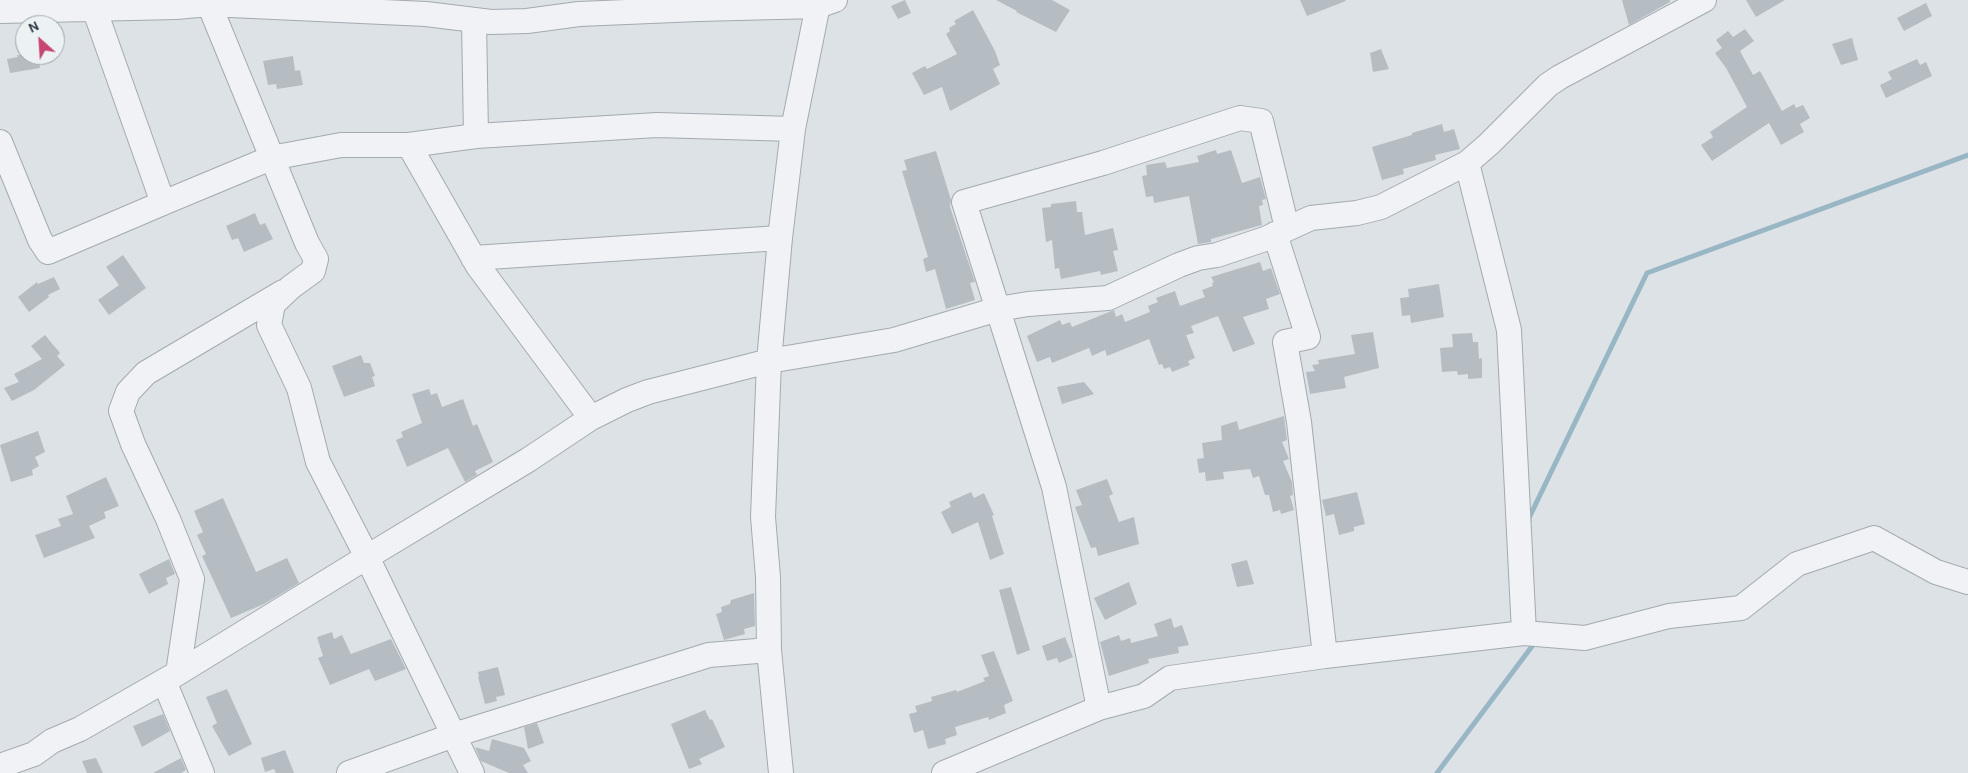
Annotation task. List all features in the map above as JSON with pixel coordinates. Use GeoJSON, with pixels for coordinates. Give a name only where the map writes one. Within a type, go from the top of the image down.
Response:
{"type":"FeatureCollection","features":[{"type":"Feature","properties":{"kind":"street"},"geometry":{"type":"LineString","coordinates":[[0,766],[34,754],[52,741],[80,729],[171,677],[528,460],[591,418],[627,400],[648,392],[769,361],[894,340],[998,308],[1108,298],[1179,265],[1198,258],[1216,255],[1310,218],[1357,213],[1381,207],[1467,163],[1489,144],[1548,85],[1704,0]]}},
{"type":"Feature","properties":{"kind":"street"},"geometry":{"type":"LineString","coordinates":[[0,12],[176,7],[209,4],[339,4],[491,22],[524,11],[579,14],[824,2],[793,129],[780,238],[769,361],[763,518],[768,577],[769,650],[781,773]]}},
{"type":"Feature","properties":{"kind":"street"},"geometry":{"type":"LineString","coordinates":[[202,773],[171,677],[192,578],[168,519],[133,444],[121,411],[128,392],[146,373],[291,287],[313,271],[316,259],[307,244],[209,4]]}},
{"type":"Feature","properties":{"kind":"street"},"geometry":{"type":"LineString","coordinates":[[94,8],[163,203]]}},
{"type":"Feature","properties":{"kind":"street"},"geometry":{"type":"LineString","coordinates":[[474,20],[476,136]]}},
{"type":"Feature","properties":{"kind":"street"},"geometry":{"type":"LineString","coordinates":[[1099,708],[1054,488],[964,202],[1103,163],[1240,118],[1261,121],[1281,231],[1308,337],[1285,342],[1299,422],[1325,656]]}},
{"type":"Feature","properties":{"kind":"street"},"geometry":{"type":"LineString","coordinates":[[0,142],[40,240],[48,252],[271,158],[341,145],[409,145],[476,136],[657,125],[793,129]]}},
{"type":"Feature","properties":{"kind":"street"},"geometry":{"type":"LineString","coordinates":[[409,145],[474,258],[591,418]]}},
{"type":"Feature","properties":{"kind":"street"},"geometry":{"type":"LineString","coordinates":[[1467,163],[1509,330],[1524,632]]}},
{"type":"Feature","properties":{"kind":"street"},"geometry":{"type":"LineString","coordinates":[[474,258],[780,238]]}},
{"type":"Feature","properties":{"kind":"street"},"geometry":{"type":"LineString","coordinates":[[291,287],[273,304],[269,324],[299,388],[318,462],[367,557],[472,773]]}},
{"type":"Feature","properties":{"kind":"street"},"geometry":{"type":"LineString","coordinates":[[944,773],[1099,708],[1144,696],[1170,678],[1325,656],[1524,632],[1585,638],[1669,616],[1741,608],[1796,564],[1874,538],[1936,572],[1968,582]]}},
{"type":"Feature","properties":{"kind":"street"},"geometry":{"type":"LineString","coordinates":[[349,773],[454,735],[709,655],[769,650]]}},
{"type":"Feature","properties":{"kind":"building"},"geometry":{"type":"Polygon","coordinates":[[[905,0],[911,13],[898,19],[891,6],[905,0]]]}},
{"type":"Feature","properties":{"kind":"building"},"geometry":{"type":"Polygon","coordinates":[[[996,0],[1052,0],[1070,10],[1056,32],[996,0]]]}},
{"type":"Feature","properties":{"kind":"building"},"geometry":{"type":"Polygon","coordinates":[[[1300,0],[1345,0],[1346,1],[1307,16],[1300,0]]]}},
{"type":"Feature","properties":{"kind":"building"},"geometry":{"type":"Polygon","coordinates":[[[1622,0],[1670,0],[1670,2],[1629,25],[1622,0]]]}},
{"type":"Feature","properties":{"kind":"building"},"geometry":{"type":"Polygon","coordinates":[[[1746,0],[1785,0],[1756,17],[1746,0]]]}},
{"type":"Feature","properties":{"kind":"building"},"geometry":{"type":"Polygon","coordinates":[[[1926,3],[1932,16],[1904,31],[1897,18],[1926,3]]]}},
{"type":"Feature","properties":{"kind":"building"},"geometry":{"type":"Polygon","coordinates":[[[973,10],[995,51],[1000,65],[993,69],[1000,84],[950,111],[942,87],[924,95],[912,73],[925,66],[927,69],[957,54],[946,34],[950,31],[949,28],[956,24],[954,21],[973,10]]]}},
{"type":"Feature","properties":{"kind":"building"},"geometry":{"type":"Polygon","coordinates":[[[1745,29],[1754,41],[1740,51],[1753,75],[1760,71],[1782,111],[1794,104],[1796,108],[1803,105],[1810,118],[1800,124],[1804,132],[1781,145],[1769,123],[1712,161],[1701,145],[1713,137],[1710,132],[1747,107],[1726,68],[1715,53],[1722,48],[1716,40],[1728,31],[1733,37],[1745,29]]]}},
{"type":"Feature","properties":{"kind":"building"},"geometry":{"type":"Polygon","coordinates":[[[1852,38],[1858,60],[1841,65],[1832,44],[1852,38]]]}},
{"type":"Feature","properties":{"kind":"building"},"geometry":{"type":"Polygon","coordinates":[[[1381,49],[1389,69],[1373,72],[1370,53],[1381,49]]]}},
{"type":"Feature","properties":{"kind":"building"},"geometry":{"type":"Polygon","coordinates":[[[293,56],[295,71],[300,70],[303,85],[277,89],[276,84],[268,85],[263,61],[293,56]]]}},
{"type":"Feature","properties":{"kind":"building"},"geometry":{"type":"Polygon","coordinates":[[[15,58],[15,65],[40,65],[40,68],[10,73],[7,59],[15,58]]]}},
{"type":"Feature","properties":{"kind":"building"},"geometry":{"type":"Polygon","coordinates":[[[1917,59],[1920,65],[1926,62],[1932,76],[1886,98],[1880,85],[1892,79],[1888,72],[1917,59]]]}},
{"type":"Feature","properties":{"kind":"building"},"geometry":{"type":"Polygon","coordinates":[[[1442,124],[1444,132],[1454,129],[1460,149],[1435,155],[1436,160],[1403,169],[1404,174],[1382,180],[1372,147],[1442,124]]]}},
{"type":"Feature","properties":{"kind":"building"},"geometry":{"type":"Polygon","coordinates":[[[1216,150],[1217,154],[1231,150],[1242,183],[1260,177],[1266,199],[1262,200],[1263,205],[1259,206],[1262,225],[1211,239],[1211,242],[1198,244],[1189,196],[1154,203],[1153,196],[1146,197],[1142,176],[1147,175],[1146,165],[1165,162],[1167,168],[1199,162],[1197,156],[1216,150]]]}},
{"type":"Feature","properties":{"kind":"building"},"geometry":{"type":"Polygon","coordinates":[[[936,151],[951,200],[950,207],[975,282],[970,283],[975,300],[946,309],[935,269],[926,272],[923,259],[928,257],[902,171],[907,170],[904,160],[936,151]]]}},
{"type":"Feature","properties":{"kind":"building"},"geometry":{"type":"Polygon","coordinates":[[[1076,201],[1077,212],[1082,212],[1085,235],[1113,228],[1118,250],[1113,251],[1118,271],[1101,275],[1100,271],[1061,279],[1059,268],[1055,269],[1052,240],[1046,242],[1042,208],[1051,207],[1051,204],[1076,201]]]}},
{"type":"Feature","properties":{"kind":"building"},"geometry":{"type":"Polygon","coordinates":[[[255,213],[260,225],[265,223],[273,239],[244,252],[238,238],[232,240],[226,226],[255,213]]]}},
{"type":"Feature","properties":{"kind":"building"},"geometry":{"type":"Polygon","coordinates":[[[123,255],[146,288],[109,315],[98,300],[119,285],[106,267],[123,255]]]}},
{"type":"Feature","properties":{"kind":"building"},"geometry":{"type":"Polygon","coordinates":[[[1260,262],[1263,271],[1271,268],[1280,294],[1266,299],[1269,309],[1243,317],[1255,344],[1233,352],[1218,316],[1191,326],[1194,333],[1186,335],[1195,358],[1188,361],[1190,365],[1172,372],[1170,367],[1164,369],[1162,364],[1159,365],[1149,339],[1107,356],[1105,350],[1092,356],[1089,348],[1052,363],[1050,357],[1037,362],[1027,336],[1060,320],[1062,325],[1070,322],[1072,327],[1114,310],[1116,317],[1122,314],[1125,322],[1150,312],[1148,306],[1158,302],[1156,298],[1175,291],[1180,306],[1205,297],[1202,290],[1213,286],[1212,283],[1214,282],[1211,277],[1260,262]]]}},
{"type":"Feature","properties":{"kind":"building"},"geometry":{"type":"Polygon","coordinates":[[[54,277],[60,289],[48,295],[49,297],[29,312],[18,297],[37,282],[38,284],[54,277]]]}},
{"type":"Feature","properties":{"kind":"building"},"geometry":{"type":"Polygon","coordinates":[[[1439,284],[1444,317],[1411,323],[1410,315],[1402,316],[1400,298],[1409,297],[1408,289],[1439,284]]]}},
{"type":"Feature","properties":{"kind":"building"},"geometry":{"type":"Polygon","coordinates":[[[1373,332],[1379,368],[1344,377],[1346,388],[1310,394],[1306,372],[1315,371],[1312,365],[1319,364],[1318,360],[1355,354],[1351,335],[1373,332]]]}},
{"type":"Feature","properties":{"kind":"building"},"geometry":{"type":"Polygon","coordinates":[[[1472,333],[1473,342],[1478,342],[1479,359],[1482,358],[1482,378],[1468,379],[1468,374],[1458,375],[1457,371],[1442,372],[1440,348],[1453,347],[1452,334],[1472,333]]]}},
{"type":"Feature","properties":{"kind":"building"},"geometry":{"type":"Polygon","coordinates":[[[45,335],[60,353],[57,356],[65,365],[34,390],[12,401],[4,388],[19,382],[14,374],[42,359],[31,346],[45,335]]]}},
{"type":"Feature","properties":{"kind":"building"},"geometry":{"type":"Polygon","coordinates":[[[361,355],[364,363],[370,363],[375,376],[372,377],[375,386],[344,397],[332,366],[361,355]]]}},
{"type":"Feature","properties":{"kind":"building"},"geometry":{"type":"Polygon","coordinates":[[[1084,382],[1094,394],[1062,404],[1057,387],[1084,382]]]}},
{"type":"Feature","properties":{"kind":"building"},"geometry":{"type":"Polygon","coordinates":[[[429,389],[431,395],[437,393],[442,407],[463,399],[473,426],[477,424],[493,462],[475,471],[477,475],[465,482],[448,448],[407,467],[396,440],[403,437],[401,432],[422,423],[412,394],[429,389]]]}},
{"type":"Feature","properties":{"kind":"building"},"geometry":{"type":"Polygon","coordinates":[[[1284,416],[1287,440],[1282,442],[1289,459],[1283,461],[1292,482],[1293,495],[1290,496],[1294,510],[1281,514],[1280,510],[1273,512],[1269,495],[1265,495],[1259,476],[1253,478],[1250,469],[1223,472],[1224,479],[1206,481],[1205,472],[1199,473],[1197,459],[1204,458],[1202,443],[1222,440],[1221,426],[1237,421],[1239,430],[1284,416]]]}},
{"type":"Feature","properties":{"kind":"building"},"geometry":{"type":"Polygon","coordinates":[[[38,431],[45,452],[35,457],[39,466],[32,470],[33,475],[11,482],[0,445],[38,431]]]}},
{"type":"Feature","properties":{"kind":"building"},"geometry":{"type":"Polygon","coordinates":[[[106,477],[119,506],[104,512],[106,518],[89,526],[95,538],[44,558],[35,535],[61,526],[58,519],[73,514],[66,496],[106,477]]]}},
{"type":"Feature","properties":{"kind":"building"},"geometry":{"type":"Polygon","coordinates":[[[1107,479],[1113,494],[1109,496],[1119,522],[1134,517],[1139,544],[1098,556],[1096,547],[1091,548],[1075,507],[1082,505],[1076,490],[1107,479]]]}},
{"type":"Feature","properties":{"kind":"building"},"geometry":{"type":"Polygon","coordinates":[[[971,492],[974,498],[984,493],[994,515],[992,516],[1004,554],[990,560],[978,522],[952,534],[941,512],[951,507],[949,502],[971,492]]]}},
{"type":"Feature","properties":{"kind":"building"},"geometry":{"type":"Polygon","coordinates":[[[1357,492],[1365,524],[1354,527],[1354,531],[1339,535],[1334,514],[1326,516],[1322,500],[1357,492]]]}},
{"type":"Feature","properties":{"kind":"building"},"geometry":{"type":"Polygon","coordinates":[[[223,498],[256,572],[287,558],[299,583],[264,604],[231,618],[202,556],[206,554],[197,535],[203,532],[194,511],[223,498]]]}},
{"type":"Feature","properties":{"kind":"building"},"geometry":{"type":"Polygon","coordinates":[[[169,559],[175,574],[166,578],[168,584],[149,594],[139,574],[169,559]]]}},
{"type":"Feature","properties":{"kind":"building"},"geometry":{"type":"Polygon","coordinates":[[[1247,560],[1254,584],[1237,587],[1231,564],[1247,560]]]}},
{"type":"Feature","properties":{"kind":"building"},"geometry":{"type":"Polygon","coordinates":[[[1129,582],[1137,604],[1105,620],[1094,598],[1129,582]]]}},
{"type":"Feature","properties":{"kind":"building"},"geometry":{"type":"Polygon","coordinates":[[[1011,587],[1030,650],[1017,655],[999,590],[1011,587]]]}},
{"type":"Feature","properties":{"kind":"building"},"geometry":{"type":"Polygon","coordinates":[[[754,593],[755,626],[744,629],[745,634],[724,640],[716,614],[722,612],[721,607],[730,604],[731,600],[754,593]]]}},
{"type":"Feature","properties":{"kind":"building"},"geometry":{"type":"Polygon","coordinates":[[[1171,618],[1174,628],[1182,625],[1189,645],[1178,647],[1179,653],[1148,659],[1149,663],[1109,676],[1100,642],[1119,635],[1121,641],[1130,638],[1131,643],[1158,636],[1154,624],[1171,618]]]}},
{"type":"Feature","properties":{"kind":"building"},"geometry":{"type":"Polygon","coordinates":[[[332,632],[334,639],[342,635],[351,654],[391,639],[406,669],[375,681],[369,669],[330,685],[318,658],[323,656],[317,637],[332,632]]]}},
{"type":"Feature","properties":{"kind":"building"},"geometry":{"type":"Polygon","coordinates":[[[1065,637],[1073,657],[1059,663],[1057,658],[1047,661],[1042,646],[1065,637]]]}},
{"type":"Feature","properties":{"kind":"building"},"geometry":{"type":"Polygon","coordinates":[[[994,651],[1013,701],[1004,705],[1006,713],[989,720],[988,717],[955,727],[957,735],[945,739],[946,744],[928,749],[923,730],[914,733],[909,714],[917,712],[915,706],[932,701],[931,697],[956,690],[957,692],[985,681],[983,678],[989,676],[981,655],[994,651]]]}},
{"type":"Feature","properties":{"kind":"building"},"geometry":{"type":"Polygon","coordinates":[[[498,667],[505,695],[496,697],[497,701],[485,704],[478,672],[498,667]]]}},
{"type":"Feature","properties":{"kind":"building"},"geometry":{"type":"Polygon","coordinates":[[[227,689],[252,744],[229,756],[212,726],[217,723],[206,697],[227,689]]]}},
{"type":"Feature","properties":{"kind":"building"},"geometry":{"type":"Polygon","coordinates":[[[705,710],[710,720],[712,719],[725,747],[699,759],[702,764],[689,769],[671,724],[705,710]]]}},
{"type":"Feature","properties":{"kind":"building"},"geometry":{"type":"Polygon","coordinates":[[[163,714],[170,731],[142,747],[133,726],[163,714]]]}},
{"type":"Feature","properties":{"kind":"building"},"geometry":{"type":"Polygon","coordinates":[[[537,723],[544,743],[528,749],[524,727],[537,723]]]}},
{"type":"Feature","properties":{"kind":"building"},"geometry":{"type":"Polygon","coordinates":[[[492,739],[524,748],[531,761],[523,765],[528,773],[509,773],[481,761],[475,747],[489,751],[492,739]]]}},
{"type":"Feature","properties":{"kind":"building"},"geometry":{"type":"Polygon","coordinates":[[[285,750],[294,773],[276,773],[274,769],[265,772],[261,758],[285,750]]]}},
{"type":"Feature","properties":{"kind":"building"},"geometry":{"type":"Polygon","coordinates":[[[96,758],[103,773],[87,773],[82,761],[96,758]]]}},
{"type":"Feature","properties":{"kind":"building"},"geometry":{"type":"Polygon","coordinates":[[[181,758],[186,770],[181,773],[153,773],[181,758]]]}},
{"type":"Feature","properties":{"kind":"waterway"},"geometry":{"type":"LineString","coordinates":[[1529,521],[1647,273],[1968,155]]}},
{"type":"Feature","properties":{"kind":"waterway"},"geometry":{"type":"LineString","coordinates":[[1437,773],[1536,641]]}}]}
